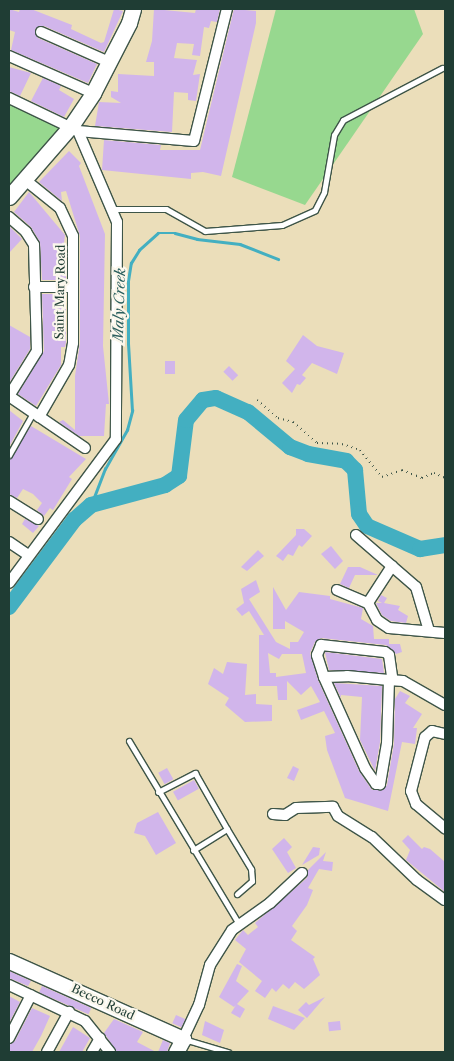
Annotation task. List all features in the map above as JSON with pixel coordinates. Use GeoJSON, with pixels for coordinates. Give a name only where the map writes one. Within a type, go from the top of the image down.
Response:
{"type":"FeatureCollection","features":[{"type":"Feature","properties":{"kind":"street"},"geometry":{"type":"LineString","coordinates":[[9,197],[24,179],[74,129],[109,62],[133,9]]}},
{"type":"Feature","properties":{"kind":"street"},"geometry":{"type":"LineString","coordinates":[[9,98],[74,129],[194,142],[227,9]]}},
{"type":"Feature","properties":{"kind":"street"},"geometry":{"type":"LineString","coordinates":[[42,32],[109,62]]}},
{"type":"Feature","properties":{"kind":"street"},"geometry":{"type":"LineString","coordinates":[[9,56],[93,93]]}},
{"type":"Feature","properties":{"kind":"street"},"geometry":{"type":"LineString","coordinates":[[9,582],[116,439],[117,222],[74,129]]}},
{"type":"Feature","properties":{"kind":"street","name":"Saint Mary Road"},"geometry":{"type":"LineString","coordinates":[[24,179],[60,208],[73,236],[73,343],[69,365],[36,415]]}},
{"type":"Feature","properties":{"kind":"street"},"geometry":{"type":"LineString","coordinates":[[9,217],[26,232],[34,245],[37,351],[9,396],[85,448]]}},
{"type":"Feature","properties":{"kind":"street"},"geometry":{"type":"LineString","coordinates":[[34,287],[72,287]]}},
{"type":"Feature","properties":{"kind":"street"},"geometry":{"type":"LineString","coordinates":[[9,501],[38,519]]}},
{"type":"Feature","properties":{"kind":"street"},"geometry":{"type":"LineString","coordinates":[[356,535],[416,587],[429,631]]}},
{"type":"Feature","properties":{"kind":"street"},"geometry":{"type":"LineString","coordinates":[[9,542],[28,555]]}},
{"type":"Feature","properties":{"kind":"street"},"geometry":{"type":"LineString","coordinates":[[368,603],[392,566]]}},
{"type":"Feature","properties":{"kind":"street"},"geometry":{"type":"LineString","coordinates":[[336,590],[368,603],[377,620],[389,628],[445,633]]}},
{"type":"Feature","properties":{"kind":"street"},"geometry":{"type":"LineString","coordinates":[[321,645],[385,652],[389,655],[392,676],[389,680],[387,743],[380,784],[376,784],[365,768],[324,677],[317,655],[321,645]]}},
{"type":"Feature","properties":{"kind":"street"},"geometry":{"type":"LineString","coordinates":[[324,677],[403,681],[445,705]]}},
{"type":"Feature","properties":{"kind":"street"},"geometry":{"type":"LineString","coordinates":[[445,734],[432,731],[425,737],[412,796],[416,804],[445,828]]}},
{"type":"Feature","properties":{"kind":"street"},"geometry":{"type":"LineString","coordinates":[[273,814],[285,815],[296,808],[333,807],[338,816],[372,837],[417,880],[445,900]]}},
{"type":"Feature","properties":{"kind":"street"},"geometry":{"type":"LineString","coordinates":[[180,1046],[199,1004],[210,965],[232,930],[270,903],[302,873]]}},
{"type":"Feature","properties":{"kind":"street","name":"Becco Road"},"geometry":{"type":"LineString","coordinates":[[9,961],[180,1046]]}},
{"type":"Feature","properties":{"kind":"street"},"geometry":{"type":"LineString","coordinates":[[9,985],[85,1021],[110,1052]]}},
{"type":"Feature","properties":{"kind":"street"},"geometry":{"type":"LineString","coordinates":[[9,1038],[32,995]]}},
{"type":"Feature","properties":{"kind":"street"},"geometry":{"type":"LineString","coordinates":[[47,1052],[69,1012]]}},
{"type":"Feature","properties":{"kind":"street"},"geometry":{"type":"LineString","coordinates":[[92,1052],[100,1038]]}},
{"type":"Feature","properties":{"kind":"lane"},"geometry":{"type":"LineString","coordinates":[[111,209],[166,209],[205,231],[282,225],[315,210],[324,192],[334,135],[343,120],[442,68]]}},
{"type":"Feature","properties":{"kind":"lane"},"geometry":{"type":"LineString","coordinates":[[9,455],[36,415]]}},
{"type":"Feature","properties":{"kind":"lane"},"geometry":{"type":"LineString","coordinates":[[129,741],[239,924]]}},
{"type":"Feature","properties":{"kind":"lane"},"geometry":{"type":"LineString","coordinates":[[158,792],[195,773],[251,869],[252,881],[237,894]]}},
{"type":"Feature","properties":{"kind":"lane"},"geometry":{"type":"LineString","coordinates":[[193,850],[228,829]]}},
{"type":"Feature","properties":{"kind":"lane"},"geometry":{"type":"LineString","coordinates":[[180,1046],[228,1052]]}},
{"type":"Feature","properties":{"kind":"path"},"geometry":{"type":"LineString","coordinates":[[257,400],[278,418],[293,422],[318,443],[342,444],[360,450],[382,477],[402,470],[422,478],[434,473],[445,478]]}},
{"type":"Feature","properties":{"kind":"green space"},"geometry":{"type":"Polygon","coordinates":[[[276,9],[414,9],[423,34],[305,205],[232,177],[276,9]]]}},
{"type":"Feature","properties":{"kind":"green space"},"geometry":{"type":"Polygon","coordinates":[[[9,96],[67,121],[9,190],[9,96]]]}},
{"type":"Feature","properties":{"kind":"building"},"geometry":{"type":"Polygon","coordinates":[[[9,9],[19,12],[20,9],[31,9],[72,25],[71,29],[101,43],[104,42],[114,9],[123,11],[104,52],[44,26],[35,29],[38,38],[97,64],[88,83],[11,50],[15,32],[9,30],[9,9]]]}},
{"type":"Feature","properties":{"kind":"building"},"geometry":{"type":"Polygon","coordinates":[[[154,9],[195,13],[196,9],[220,9],[217,22],[211,21],[209,28],[204,27],[200,56],[192,55],[194,44],[177,43],[174,58],[197,60],[193,75],[200,74],[196,101],[188,100],[188,93],[174,92],[172,132],[95,126],[99,102],[121,103],[111,97],[111,91],[118,92],[118,74],[154,76],[154,62],[146,62],[152,41],[154,9]]]}},
{"type":"Feature","properties":{"kind":"building"},"geometry":{"type":"Polygon","coordinates":[[[234,9],[256,11],[256,23],[221,176],[203,172],[191,173],[191,179],[102,170],[104,140],[161,145],[160,150],[200,150],[234,9]]]}},
{"type":"Feature","properties":{"kind":"building"},"geometry":{"type":"Polygon","coordinates":[[[9,67],[31,73],[20,96],[9,91],[9,67]]]}},
{"type":"Feature","properties":{"kind":"building"},"geometry":{"type":"Polygon","coordinates":[[[43,78],[61,86],[59,90],[74,99],[64,117],[31,101],[43,78]]]}},
{"type":"Feature","properties":{"kind":"building"},"geometry":{"type":"Polygon","coordinates":[[[69,151],[81,163],[79,166],[105,234],[103,346],[109,404],[106,404],[104,436],[79,436],[59,422],[63,420],[75,430],[75,376],[80,343],[80,236],[66,191],[61,192],[62,201],[39,182],[69,151]]]}},
{"type":"Feature","properties":{"kind":"building"},"geometry":{"type":"Polygon","coordinates":[[[29,192],[65,235],[62,259],[66,259],[66,280],[42,280],[40,242],[31,227],[14,212],[29,192]]]}},
{"type":"Feature","properties":{"kind":"building"},"geometry":{"type":"Polygon","coordinates":[[[9,226],[22,239],[9,253],[9,226]]]}},
{"type":"Feature","properties":{"kind":"building"},"geometry":{"type":"Polygon","coordinates":[[[42,294],[66,294],[66,342],[65,347],[61,347],[61,365],[36,406],[18,394],[44,351],[42,294]]]}},
{"type":"Feature","properties":{"kind":"building"},"geometry":{"type":"Polygon","coordinates":[[[9,325],[30,337],[30,349],[9,383],[9,325]]]}},
{"type":"Feature","properties":{"kind":"building"},"geometry":{"type":"Polygon","coordinates":[[[303,335],[317,346],[344,353],[337,374],[312,363],[302,375],[306,378],[300,385],[297,384],[292,393],[282,383],[295,369],[286,361],[303,335]]]}},
{"type":"Feature","properties":{"kind":"building"},"geometry":{"type":"Polygon","coordinates":[[[165,361],[175,361],[175,374],[165,374],[165,361]]]}},
{"type":"Feature","properties":{"kind":"building"},"geometry":{"type":"Polygon","coordinates":[[[229,366],[238,375],[233,381],[223,372],[229,366]]]}},
{"type":"Feature","properties":{"kind":"building"},"geometry":{"type":"Polygon","coordinates":[[[9,410],[23,421],[9,447],[9,410]]]}},
{"type":"Feature","properties":{"kind":"building"},"geometry":{"type":"Polygon","coordinates":[[[31,426],[86,459],[69,477],[72,479],[53,510],[50,508],[44,516],[37,510],[42,503],[33,494],[23,489],[17,498],[9,494],[9,459],[31,426]]]}},
{"type":"Feature","properties":{"kind":"building"},"geometry":{"type":"Polygon","coordinates":[[[25,519],[39,526],[33,533],[22,524],[25,519]]]}},
{"type":"Feature","properties":{"kind":"building"},"geometry":{"type":"Polygon","coordinates":[[[296,529],[304,529],[312,536],[302,547],[299,545],[293,556],[288,554],[283,561],[276,556],[296,535],[296,529]]]}},
{"type":"Feature","properties":{"kind":"building"},"geometry":{"type":"Polygon","coordinates":[[[331,546],[343,561],[335,569],[321,554],[331,546]]]}},
{"type":"Feature","properties":{"kind":"building"},"geometry":{"type":"Polygon","coordinates":[[[258,550],[264,556],[247,571],[241,567],[258,550]]]}},
{"type":"Feature","properties":{"kind":"building"},"geometry":{"type":"Polygon","coordinates":[[[348,567],[360,567],[378,575],[355,575],[349,588],[340,584],[348,567]]]}},
{"type":"Feature","properties":{"kind":"building"},"geometry":{"type":"Polygon","coordinates":[[[256,580],[260,592],[249,599],[276,642],[290,649],[290,642],[298,642],[304,632],[285,621],[285,629],[273,629],[273,587],[286,610],[299,592],[330,596],[330,599],[363,608],[361,619],[373,626],[374,639],[389,639],[389,644],[400,644],[402,652],[396,654],[386,645],[321,638],[315,642],[310,653],[318,680],[359,771],[372,790],[383,790],[387,785],[394,744],[395,699],[400,691],[410,696],[405,703],[422,714],[413,728],[417,728],[415,744],[402,742],[388,811],[345,798],[327,750],[325,736],[335,733],[324,711],[301,720],[297,710],[320,702],[311,686],[301,695],[287,681],[287,700],[278,700],[277,686],[259,686],[259,635],[264,635],[249,611],[242,616],[236,609],[244,603],[241,589],[256,580]],[[268,653],[270,673],[276,673],[276,677],[306,673],[302,654],[282,654],[279,659],[268,653]]]}},
{"type":"Feature","properties":{"kind":"building"},"geometry":{"type":"Polygon","coordinates":[[[381,595],[387,598],[384,603],[400,606],[398,610],[408,616],[406,623],[391,621],[382,615],[376,603],[382,603],[378,601],[381,595]]]}},
{"type":"Feature","properties":{"kind":"building"},"geometry":{"type":"Polygon","coordinates":[[[325,652],[382,659],[384,673],[329,670],[325,652]]]}},
{"type":"Feature","properties":{"kind":"building"},"geometry":{"type":"Polygon","coordinates":[[[227,662],[247,664],[245,695],[256,694],[256,704],[272,705],[272,721],[245,722],[225,705],[229,698],[208,684],[214,668],[223,674],[227,662]]]}},
{"type":"Feature","properties":{"kind":"building"},"geometry":{"type":"Polygon","coordinates":[[[334,683],[382,686],[380,742],[375,771],[360,740],[362,697],[341,695],[341,698],[334,683]]]}},
{"type":"Feature","properties":{"kind":"building"},"geometry":{"type":"Polygon","coordinates":[[[293,766],[299,769],[294,781],[287,778],[293,766]]]}},
{"type":"Feature","properties":{"kind":"building"},"geometry":{"type":"Polygon","coordinates":[[[167,768],[173,779],[165,784],[158,773],[167,768]]]}},
{"type":"Feature","properties":{"kind":"building"},"geometry":{"type":"Polygon","coordinates":[[[194,780],[199,789],[178,800],[173,792],[194,780]]]}},
{"type":"Feature","properties":{"kind":"building"},"geometry":{"type":"Polygon","coordinates":[[[158,812],[176,843],[156,855],[145,836],[134,833],[137,823],[158,812]]]}},
{"type":"Feature","properties":{"kind":"building"},"geometry":{"type":"Polygon","coordinates":[[[408,835],[422,849],[424,847],[430,849],[445,862],[445,892],[406,860],[410,850],[402,841],[408,835]]]}},
{"type":"Feature","properties":{"kind":"building"},"geometry":{"type":"Polygon","coordinates":[[[284,838],[292,847],[287,852],[296,868],[288,873],[272,849],[284,838]]]}},
{"type":"Feature","properties":{"kind":"building"},"geometry":{"type":"Polygon","coordinates":[[[313,847],[320,848],[319,855],[302,865],[313,847]]]}},
{"type":"Feature","properties":{"kind":"building"},"geometry":{"type":"Polygon","coordinates":[[[326,852],[323,861],[333,862],[332,871],[319,869],[308,888],[313,890],[307,905],[292,926],[297,931],[291,940],[315,957],[313,959],[320,975],[304,989],[295,982],[289,989],[283,984],[276,992],[272,988],[265,998],[255,991],[262,981],[239,962],[246,949],[235,940],[243,930],[248,935],[258,927],[255,923],[307,878],[308,870],[326,852]]]}},
{"type":"Feature","properties":{"kind":"building"},"geometry":{"type":"Polygon","coordinates":[[[237,964],[242,966],[236,981],[249,991],[237,1004],[245,1009],[240,1018],[231,1013],[236,1005],[234,1007],[219,997],[237,964]]]}},
{"type":"Feature","properties":{"kind":"building"},"geometry":{"type":"Polygon","coordinates":[[[9,971],[31,981],[28,986],[9,978],[9,971]]]}},
{"type":"Feature","properties":{"kind":"building"},"geometry":{"type":"Polygon","coordinates":[[[42,986],[91,1008],[88,1014],[39,992],[42,986]]]}},
{"type":"Feature","properties":{"kind":"building"},"geometry":{"type":"Polygon","coordinates":[[[9,996],[20,1002],[9,1023],[9,996]]]}},
{"type":"Feature","properties":{"kind":"building"},"geometry":{"type":"Polygon","coordinates":[[[325,997],[307,1018],[298,1010],[306,1002],[309,1005],[325,997]]]}},
{"type":"Feature","properties":{"kind":"building"},"geometry":{"type":"Polygon","coordinates":[[[273,1006],[305,1018],[294,1030],[268,1019],[273,1006]]]}},
{"type":"Feature","properties":{"kind":"building"},"geometry":{"type":"Polygon","coordinates":[[[32,1008],[50,1016],[41,1036],[32,1052],[9,1052],[9,1045],[15,1041],[32,1008]]]}},
{"type":"Feature","properties":{"kind":"building"},"geometry":{"type":"Polygon","coordinates":[[[176,1015],[185,1019],[181,1027],[172,1023],[176,1015]]]}},
{"type":"Feature","properties":{"kind":"building"},"geometry":{"type":"Polygon","coordinates":[[[114,1019],[143,1032],[137,1042],[156,1052],[117,1052],[104,1033],[114,1019]]]}},
{"type":"Feature","properties":{"kind":"building"},"geometry":{"type":"Polygon","coordinates":[[[205,1021],[224,1030],[220,1043],[202,1035],[205,1021]]]}},
{"type":"Feature","properties":{"kind":"building"},"geometry":{"type":"Polygon","coordinates":[[[340,1021],[341,1030],[329,1031],[328,1022],[340,1021]]]}},
{"type":"Feature","properties":{"kind":"building"},"geometry":{"type":"Polygon","coordinates":[[[73,1027],[90,1038],[82,1052],[59,1052],[73,1027]]]}},
{"type":"Feature","properties":{"kind":"building"},"geometry":{"type":"Polygon","coordinates":[[[163,1040],[170,1043],[167,1052],[158,1052],[163,1040]]]}},
{"type":"Feature","properties":{"kind":"waterway","name":"Maly Creek"},"geometry":{"type":"LineString","coordinates":[[91,505],[105,469],[127,430],[132,411],[128,344],[128,281],[131,263],[139,250],[158,233],[175,233],[197,239],[240,244],[278,259]]}},
{"type":"Feature","properties":{"kind":"waterway"},"geometry":{"type":"LineString","coordinates":[[9,607],[74,520],[91,505],[165,485],[179,476],[186,420],[203,400],[216,398],[248,412],[290,447],[308,454],[346,461],[355,470],[359,514],[367,526],[420,549],[445,545]]}}]}
